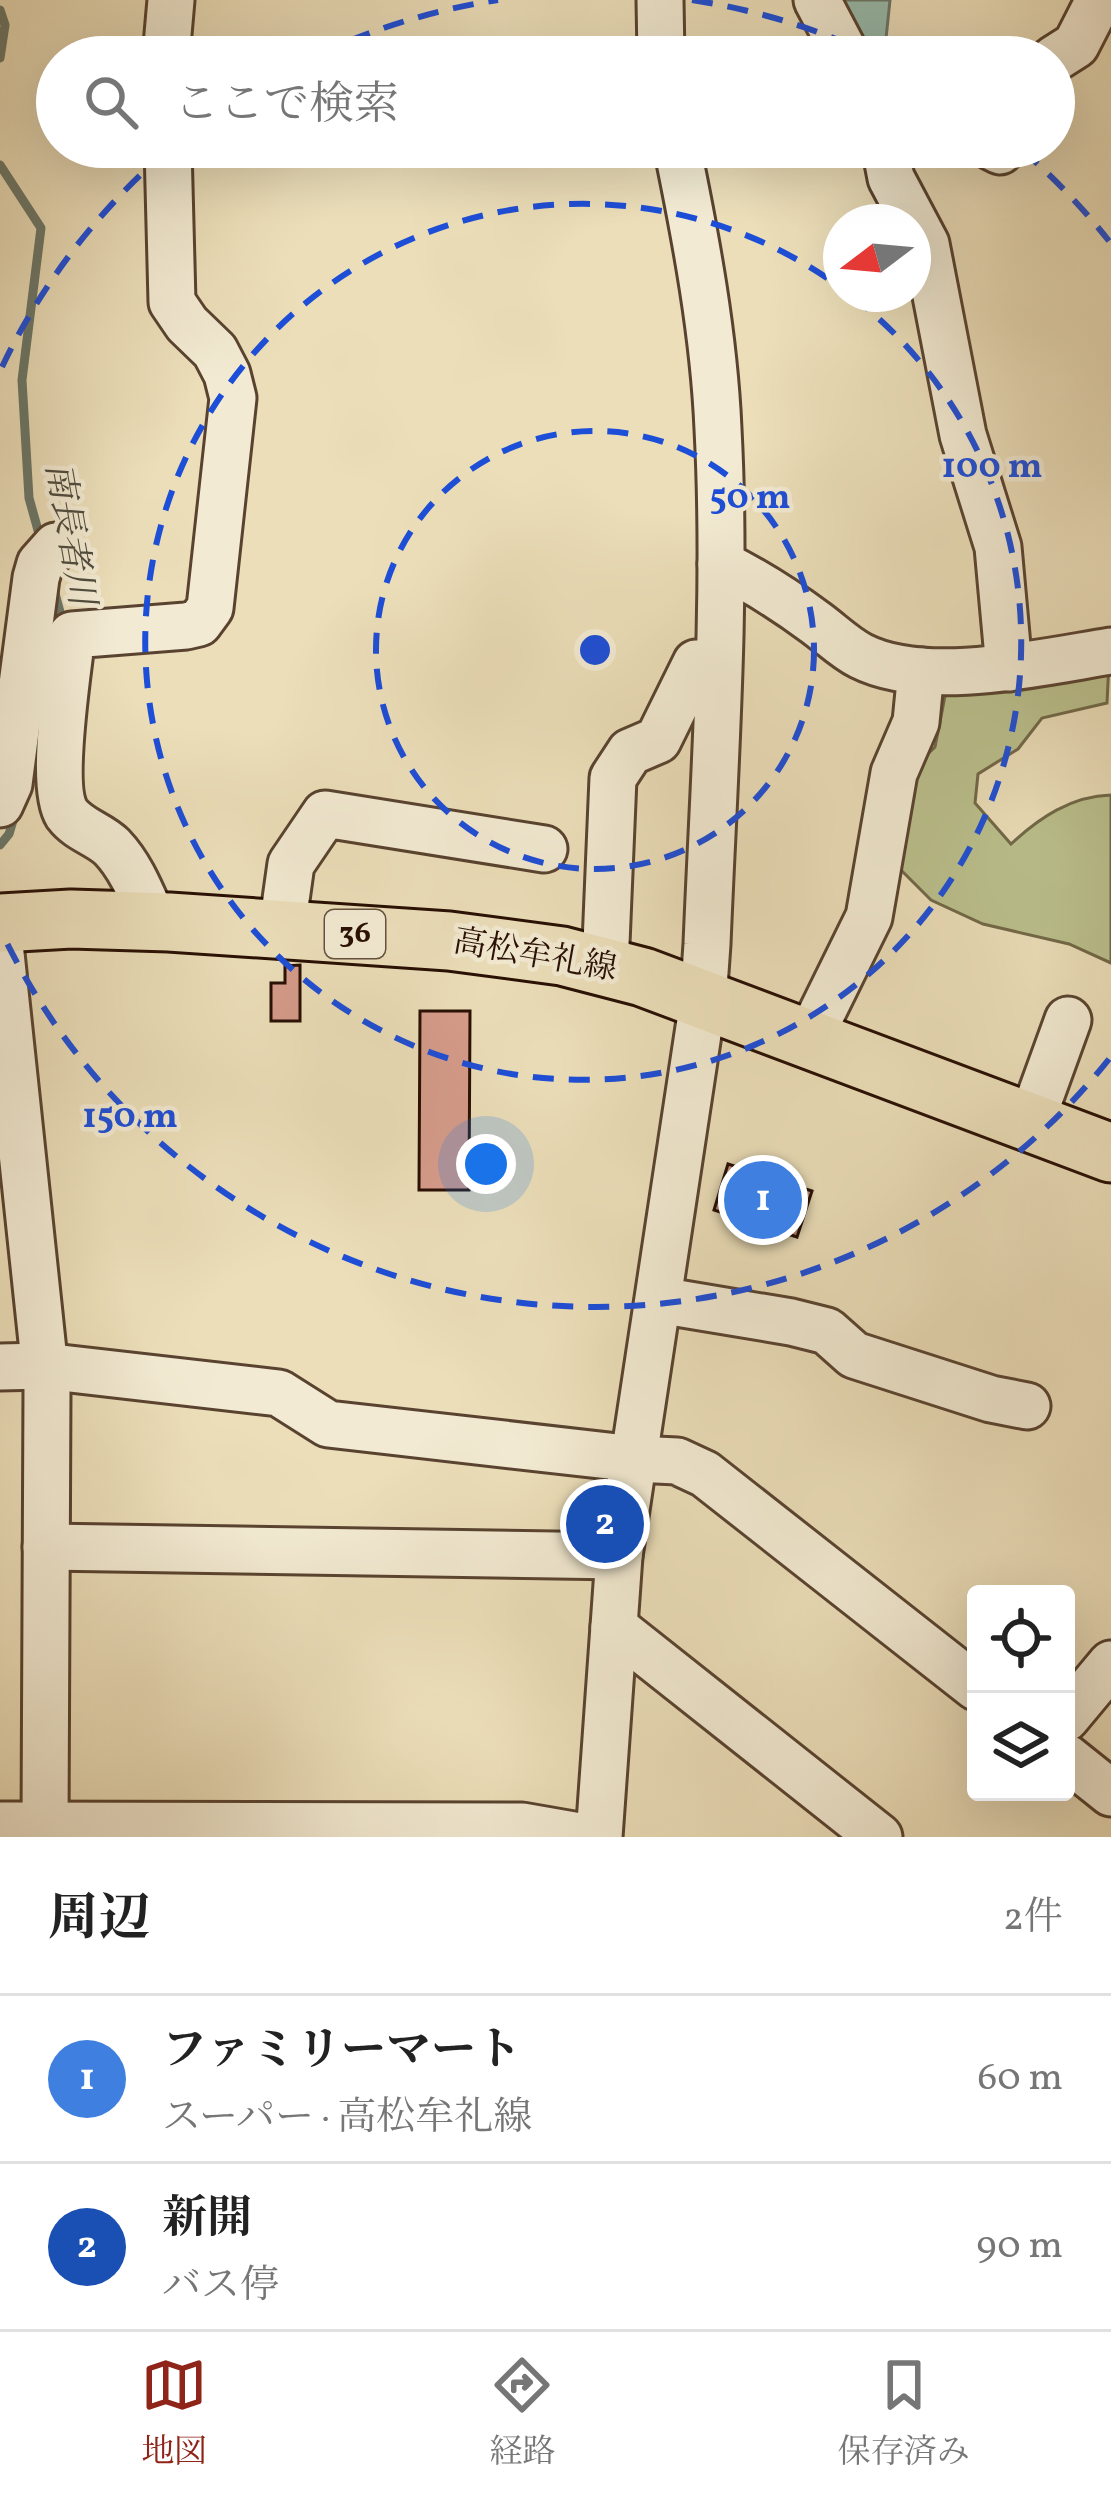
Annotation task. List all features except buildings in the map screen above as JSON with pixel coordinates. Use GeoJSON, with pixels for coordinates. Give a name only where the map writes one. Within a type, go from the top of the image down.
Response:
{"type":"FeatureCollection","features":[{"type":"Feature","properties":{"kind":"main road","name":"高松牟礼線"},"geometry":{"type":"LineString","coordinates":[[0,923],[70,920],[282,928],[449,941],[562,956],[643,977],[1111,1153]]}},
{"type":"Feature","properties":{"kind":"street"},"geometry":{"type":"LineString","coordinates":[[168,36],[171,0]]}},
{"type":"Feature","properties":{"kind":"street"},"geometry":{"type":"LineString","coordinates":[[660,0],[661,36]]}},
{"type":"Feature","properties":{"kind":"street"},"geometry":{"type":"LineString","coordinates":[[817,0],[836,36]]}},
{"type":"Feature","properties":{"kind":"street"},"geometry":{"type":"LineString","coordinates":[[1075,46],[1099,0]]}},
{"type":"Feature","properties":{"kind":"street"},"geometry":{"type":"LineString","coordinates":[[49,641],[186,626],[199,623],[210,608],[233,398],[215,351],[172,302],[169,168]]}},
{"type":"Feature","properties":{"kind":"street"},"geometry":{"type":"LineString","coordinates":[[599,1837],[619,1556],[703,1001],[721,564],[718,426],[710,340],[681,168]]}},
{"type":"Feature","properties":{"kind":"street"},"geometry":{"type":"LineString","coordinates":[[889,168],[926,244],[963,436],[998,548],[1009,668]]}},
{"type":"Feature","properties":{"kind":"street"},"geometry":{"type":"LineString","coordinates":[[48,555],[61,800],[69,816],[110,844],[129,868],[154,922]]}},
{"type":"Feature","properties":{"kind":"street"},"geometry":{"type":"LineString","coordinates":[[721,564],[766,587],[860,656],[894,667],[921,671],[1009,668],[1111,651]]}},
{"type":"Feature","properties":{"kind":"street"},"geometry":{"type":"LineString","coordinates":[[0,804],[49,641]]}},
{"type":"Feature","properties":{"kind":"street"},"geometry":{"type":"LineString","coordinates":[[605,967],[614,778],[630,752],[658,740],[696,663],[718,663]]}},
{"type":"Feature","properties":{"kind":"street"},"geometry":{"type":"LineString","coordinates":[[809,1039],[869,917],[894,773],[916,722],[921,671]]}},
{"type":"Feature","properties":{"kind":"street"},"geometry":{"type":"LineString","coordinates":[[282,928],[292,864],[326,814],[544,849]]}},
{"type":"Feature","properties":{"kind":"street"},"geometry":{"type":"LineString","coordinates":[[0,944],[22,1366],[46,1389],[45,1826]]}},
{"type":"Feature","properties":{"kind":"street"},"geometry":{"type":"LineString","coordinates":[[1031,1122],[1068,1020]]}},
{"type":"Feature","properties":{"kind":"street"},"geometry":{"type":"LineString","coordinates":[[658,1300],[827,1331],[854,1355],[1027,1406]]}},
{"type":"Feature","properties":{"kind":"street"},"geometry":{"type":"LineString","coordinates":[[22,1366],[279,1393],[328,1424],[677,1461],[705,1474],[967,1680]]}},
{"type":"Feature","properties":{"kind":"street"},"geometry":{"type":"LineString","coordinates":[[46,1547],[619,1556]]}},
{"type":"Feature","properties":{"kind":"street"},"geometry":{"type":"LineString","coordinates":[[614,1627],[879,1837]]}},
{"type":"Feature","properties":{"kind":"street"},"geometry":{"type":"LineString","coordinates":[[1075,1707],[1111,1664]]}},
{"type":"Feature","properties":{"kind":"street"},"geometry":{"type":"LineString","coordinates":[[1075,1764],[1111,1793]]}},
{"type":"Feature","properties":{"kind":"street"},"geometry":{"type":"LineString","coordinates":[[0,1825],[260,1831],[522,1826],[585,1837]]}},
{"type":"Feature","properties":{"kind":"green space"},"geometry":{"type":"Polygon","coordinates":[[[1109,662],[1107,703],[1042,718],[1018,749],[978,774],[975,803],[1011,844],[1056,810],[1082,799],[1111,795],[1111,963],[1069,944],[983,924],[931,900],[891,860],[903,778],[935,747],[947,686],[1109,662]]]}},
{"type":"Feature","properties":{"kind":"shaded area"},"geometry":{"type":"Polygon","coordinates":[[[828,0],[890,0],[886,36],[846,36],[828,0]]]}},
{"type":"Feature","properties":{"kind":"waterway","name":"南長者川"},"geometry":{"type":"LineString","coordinates":[[0,10],[5,25],[0,58]]}},
{"type":"Feature","properties":{"kind":"waterway","name":"南長者川"},"geometry":{"type":"LineString","coordinates":[[0,165],[41,228],[22,380],[29,498],[41,541]]}},
{"type":"Feature","properties":{"kind":"waterway","name":"南長者川"},"geometry":{"type":"LineString","coordinates":[[53,586],[60,612],[57,628]]}},
{"type":"Feature","properties":{"kind":"waterway","name":"南長者川"},"geometry":{"type":"LineString","coordinates":[[0,845],[15,814]]}},
{"type":"Feature","properties":{"kind":"place","name":"ファミリーマート"},"geometry":{"type":"Point","coordinates":[763,1200]}},
{"type":"Feature","properties":{"kind":"place","name":"新開"},"geometry":{"type":"Point","coordinates":[605,1524]}}]}
